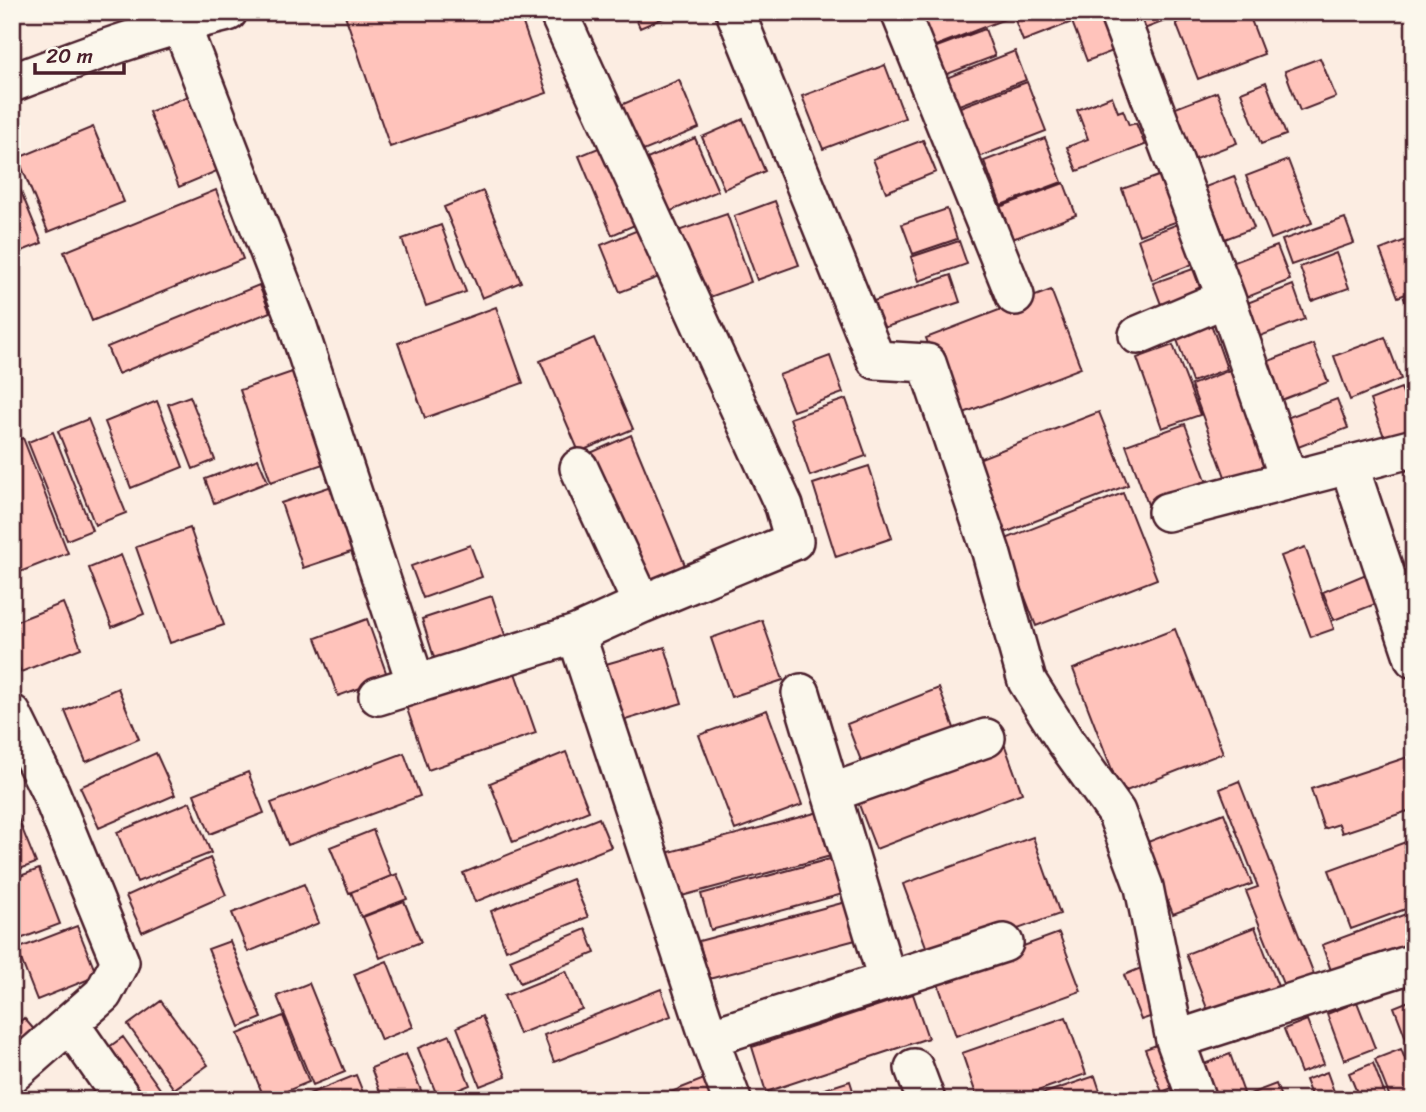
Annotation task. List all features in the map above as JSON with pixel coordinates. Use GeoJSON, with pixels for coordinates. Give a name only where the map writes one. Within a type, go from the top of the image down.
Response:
{"type":"FeatureCollection","features":[{"type":"Feature","properties":{"kind":"street"},"geometry":{"type":"LineString","coordinates":[[12,83],[178,18],[228,12]]}},
{"type":"Feature","properties":{"kind":"street"},"geometry":{"type":"LineString","coordinates":[[378,696],[576,634],[794,541],[784,506],[558,12]]}},
{"type":"Feature","properties":{"kind":"street"},"geometry":{"type":"LineString","coordinates":[[735,12],[876,360],[927,363],[991,552],[1027,681],[1065,741],[1116,812],[1144,887],[1175,1040],[1197,1100]]}},
{"type":"Feature","properties":{"kind":"street"},"geometry":{"type":"LineString","coordinates":[[900,12],[1015,296]]}},
{"type":"Feature","properties":{"kind":"street"},"geometry":{"type":"LineString","coordinates":[[1118,12],[1226,298],[1289,480]]}},
{"type":"Feature","properties":{"kind":"street"},"geometry":{"type":"LineString","coordinates":[[178,18],[296,321],[416,684]]}},
{"type":"Feature","properties":{"kind":"street"},"geometry":{"type":"LineString","coordinates":[[1138,335],[1226,298]]}},
{"type":"Feature","properties":{"kind":"street"},"geometry":{"type":"LineString","coordinates":[[1167,512],[1414,448]]}},
{"type":"Feature","properties":{"kind":"street"},"geometry":{"type":"LineString","coordinates":[[1349,465],[1414,659]]}},
{"type":"Feature","properties":{"kind":"street"},"geometry":{"type":"LineString","coordinates":[[579,468],[642,604]]}},
{"type":"Feature","properties":{"kind":"street"},"geometry":{"type":"LineString","coordinates":[[576,634],[709,1038],[732,1100]]}},
{"type":"Feature","properties":{"kind":"street"},"geometry":{"type":"LineString","coordinates":[[802,693],[887,979]]}},
{"type":"Feature","properties":{"kind":"street"},"geometry":{"type":"LineString","coordinates":[[12,714],[50,791],[121,962],[103,993],[12,1074]]}},
{"type":"Feature","properties":{"kind":"street"},"geometry":{"type":"LineString","coordinates":[[831,793],[986,738]]}},
{"type":"Feature","properties":{"kind":"street"},"geometry":{"type":"LineString","coordinates":[[709,1038],[1004,943]]}},
{"type":"Feature","properties":{"kind":"street"},"geometry":{"type":"LineString","coordinates":[[1175,1040],[1414,963]]}},
{"type":"Feature","properties":{"kind":"street"},"geometry":{"type":"LineString","coordinates":[[70,1024],[123,1100]]}},
{"type":"Feature","properties":{"kind":"building"},"geometry":{"type":"Polygon","coordinates":[[[344,12],[519,12],[547,93],[390,147],[344,12]]]}},
{"type":"Feature","properties":{"kind":"building"},"geometry":{"type":"Polygon","coordinates":[[[633,12],[677,12],[640,28],[633,12]]]}},
{"type":"Feature","properties":{"kind":"building"},"geometry":{"type":"Polygon","coordinates":[[[945,12],[1002,12],[1005,19],[925,50],[915,24],[945,12]]]}},
{"type":"Feature","properties":{"kind":"building"},"geometry":{"type":"Polygon","coordinates":[[[1012,12],[1107,12],[1121,48],[1087,61],[1072,22],[1023,41],[1012,12]]]}},
{"type":"Feature","properties":{"kind":"building"},"geometry":{"type":"Polygon","coordinates":[[[1131,12],[1188,12],[1139,31],[1131,12]]]}},
{"type":"Feature","properties":{"kind":"building"},"geometry":{"type":"Polygon","coordinates":[[[1205,12],[1248,12],[1264,54],[1198,79],[1176,23],[1205,12]]]}},
{"type":"Feature","properties":{"kind":"building"},"geometry":{"type":"Polygon","coordinates":[[[985,29],[995,56],[937,78],[926,51],[985,29]]]}},
{"type":"Feature","properties":{"kind":"building"},"geometry":{"type":"Polygon","coordinates":[[[1015,51],[1026,80],[951,108],[941,80],[1015,51]]]}},
{"type":"Feature","properties":{"kind":"building"},"geometry":{"type":"Polygon","coordinates":[[[1320,58],[1336,97],[1300,111],[1285,71],[1320,58]]]}},
{"type":"Feature","properties":{"kind":"building"},"geometry":{"type":"Polygon","coordinates":[[[885,65],[905,118],[823,149],[802,96],[885,65]]]}},
{"type":"Feature","properties":{"kind":"building"},"geometry":{"type":"Polygon","coordinates":[[[679,80],[699,128],[641,152],[621,105],[679,80]]]}},
{"type":"Feature","properties":{"kind":"building"},"geometry":{"type":"Polygon","coordinates":[[[1027,82],[1046,131],[971,160],[952,110],[1027,82]]]}},
{"type":"Feature","properties":{"kind":"building"},"geometry":{"type":"Polygon","coordinates":[[[1266,82],[1286,135],[1261,144],[1241,92],[1266,82]]]}},
{"type":"Feature","properties":{"kind":"building"},"geometry":{"type":"Polygon","coordinates":[[[201,91],[231,165],[179,187],[149,112],[201,91]]]}},
{"type":"Feature","properties":{"kind":"building"},"geometry":{"type":"Polygon","coordinates":[[[1217,92],[1237,143],[1193,160],[1173,109],[1217,92]]]}},
{"type":"Feature","properties":{"kind":"building"},"geometry":{"type":"Polygon","coordinates":[[[1112,96],[1118,112],[1123,110],[1129,125],[1136,123],[1145,145],[1077,171],[1067,147],[1088,139],[1077,110],[1112,96]]]}},
{"type":"Feature","properties":{"kind":"building"},"geometry":{"type":"Polygon","coordinates":[[[743,119],[765,171],[724,189],[702,137],[743,119]]]}},
{"type":"Feature","properties":{"kind":"building"},"geometry":{"type":"Polygon","coordinates":[[[93,127],[124,202],[48,232],[18,158],[93,127]]]}},
{"type":"Feature","properties":{"kind":"building"},"geometry":{"type":"Polygon","coordinates":[[[695,138],[718,191],[669,212],[647,159],[695,138]]]}},
{"type":"Feature","properties":{"kind":"building"},"geometry":{"type":"Polygon","coordinates":[[[1045,138],[1062,182],[1001,205],[984,161],[1045,138]]]}},
{"type":"Feature","properties":{"kind":"building"},"geometry":{"type":"Polygon","coordinates":[[[923,140],[936,172],[886,192],[873,159],[923,140]]]}},
{"type":"Feature","properties":{"kind":"building"},"geometry":{"type":"Polygon","coordinates":[[[613,142],[646,220],[612,235],[579,156],[613,142]]]}},
{"type":"Feature","properties":{"kind":"building"},"geometry":{"type":"Polygon","coordinates":[[[1288,160],[1312,223],[1271,239],[1246,176],[1288,160]]]}},
{"type":"Feature","properties":{"kind":"building"},"geometry":{"type":"Polygon","coordinates":[[[1164,174],[1181,220],[1139,235],[1122,189],[1164,174]]]}},
{"type":"Feature","properties":{"kind":"building"},"geometry":{"type":"Polygon","coordinates":[[[1234,176],[1254,228],[1225,239],[1205,187],[1234,176]]]}},
{"type":"Feature","properties":{"kind":"building"},"geometry":{"type":"Polygon","coordinates":[[[17,182],[42,243],[12,255],[12,184],[17,182]]]}},
{"type":"Feature","properties":{"kind":"building"},"geometry":{"type":"Polygon","coordinates":[[[1064,183],[1076,215],[1002,243],[989,211],[1064,183]]]}},
{"type":"Feature","properties":{"kind":"building"},"geometry":{"type":"Polygon","coordinates":[[[216,190],[243,259],[92,321],[64,252],[216,190]]]}},
{"type":"Feature","properties":{"kind":"building"},"geometry":{"type":"Polygon","coordinates":[[[483,191],[521,282],[482,298],[444,207],[483,191]]]}},
{"type":"Feature","properties":{"kind":"building"},"geometry":{"type":"Polygon","coordinates":[[[775,201],[799,265],[757,280],[734,216],[775,201]]]}},
{"type":"Feature","properties":{"kind":"building"},"geometry":{"type":"Polygon","coordinates":[[[947,209],[957,239],[913,254],[902,224],[947,209]]]}},
{"type":"Feature","properties":{"kind":"building"},"geometry":{"type":"Polygon","coordinates":[[[727,214],[751,282],[699,301],[675,232],[727,214]]]}},
{"type":"Feature","properties":{"kind":"building"},"geometry":{"type":"Polygon","coordinates":[[[1345,218],[1354,243],[1291,265],[1282,240],[1345,218]]]}},
{"type":"Feature","properties":{"kind":"building"},"geometry":{"type":"Polygon","coordinates":[[[1178,224],[1193,264],[1152,280],[1138,239],[1178,224]]]}},
{"type":"Feature","properties":{"kind":"building"},"geometry":{"type":"Polygon","coordinates":[[[441,225],[466,292],[426,306],[402,239],[441,225]]]}},
{"type":"Feature","properties":{"kind":"building"},"geometry":{"type":"Polygon","coordinates":[[[648,226],[667,274],[620,292],[601,245],[648,226]]]}},
{"type":"Feature","properties":{"kind":"building"},"geometry":{"type":"Polygon","coordinates":[[[1414,237],[1414,291],[1398,297],[1380,250],[1414,237]]]}},
{"type":"Feature","properties":{"kind":"building"},"geometry":{"type":"Polygon","coordinates":[[[959,241],[967,264],[919,281],[911,257],[959,241]]]}},
{"type":"Feature","properties":{"kind":"building"},"geometry":{"type":"Polygon","coordinates":[[[1277,246],[1290,280],[1235,302],[1221,267],[1277,246]]]}},
{"type":"Feature","properties":{"kind":"building"},"geometry":{"type":"Polygon","coordinates":[[[1336,253],[1349,288],[1312,301],[1300,267],[1336,253]]]}},
{"type":"Feature","properties":{"kind":"building"},"geometry":{"type":"Polygon","coordinates":[[[1193,269],[1205,301],[1165,315],[1153,283],[1193,269]]]}},
{"type":"Feature","properties":{"kind":"building"},"geometry":{"type":"Polygon","coordinates":[[[951,275],[960,302],[883,328],[874,301],[951,275]]]}},
{"type":"Feature","properties":{"kind":"building"},"geometry":{"type":"Polygon","coordinates":[[[259,285],[270,312],[118,374],[107,347],[259,285]]]}},
{"type":"Feature","properties":{"kind":"building"},"geometry":{"type":"Polygon","coordinates":[[[1293,285],[1305,319],[1250,340],[1237,307],[1293,285]]]}},
{"type":"Feature","properties":{"kind":"building"},"geometry":{"type":"Polygon","coordinates":[[[1051,290],[1081,368],[956,416],[926,338],[1051,290]]]}},
{"type":"Feature","properties":{"kind":"building"},"geometry":{"type":"Polygon","coordinates":[[[1414,295],[1414,322],[1404,298],[1414,295]]]}},
{"type":"Feature","properties":{"kind":"building"},"geometry":{"type":"Polygon","coordinates":[[[496,307],[523,383],[425,418],[398,343],[496,307]]]}},
{"type":"Feature","properties":{"kind":"building"},"geometry":{"type":"Polygon","coordinates":[[[1210,321],[1227,369],[1192,382],[1175,334],[1210,321]]]}},
{"type":"Feature","properties":{"kind":"building"},"geometry":{"type":"Polygon","coordinates":[[[1385,337],[1401,379],[1350,400],[1334,356],[1385,337]]]}},
{"type":"Feature","properties":{"kind":"building"},"geometry":{"type":"Polygon","coordinates":[[[594,338],[633,429],[579,452],[540,361],[594,338]]]}},
{"type":"Feature","properties":{"kind":"building"},"geometry":{"type":"Polygon","coordinates":[[[1313,344],[1328,382],[1271,404],[1256,366],[1313,344]]]}},
{"type":"Feature","properties":{"kind":"building"},"geometry":{"type":"Polygon","coordinates":[[[1173,345],[1200,415],[1162,428],[1137,358],[1173,345]]]}},
{"type":"Feature","properties":{"kind":"building"},"geometry":{"type":"Polygon","coordinates":[[[830,356],[843,393],[793,411],[779,375],[830,356]]]}},
{"type":"Feature","properties":{"kind":"building"},"geometry":{"type":"Polygon","coordinates":[[[298,370],[329,462],[271,482],[240,390],[298,370]]]}},
{"type":"Feature","properties":{"kind":"building"},"geometry":{"type":"Polygon","coordinates":[[[1230,370],[1267,467],[1227,482],[1191,385],[1230,370]]]}},
{"type":"Feature","properties":{"kind":"building"},"geometry":{"type":"Polygon","coordinates":[[[1401,388],[1414,420],[1414,443],[1390,452],[1370,400],[1401,388]]]}},
{"type":"Feature","properties":{"kind":"building"},"geometry":{"type":"Polygon","coordinates":[[[190,396],[215,460],[193,469],[168,404],[190,396]]]}},
{"type":"Feature","properties":{"kind":"building"},"geometry":{"type":"Polygon","coordinates":[[[846,399],[866,456],[810,476],[790,418],[846,399]]]}},
{"type":"Feature","properties":{"kind":"building"},"geometry":{"type":"Polygon","coordinates":[[[1337,399],[1348,428],[1293,449],[1281,420],[1337,399]]]}},
{"type":"Feature","properties":{"kind":"building"},"geometry":{"type":"Polygon","coordinates":[[[157,401],[183,467],[131,488],[105,422],[157,401]]]}},
{"type":"Feature","properties":{"kind":"building"},"geometry":{"type":"Polygon","coordinates":[[[1099,412],[1128,485],[1002,534],[973,461],[1099,412]]]}},
{"type":"Feature","properties":{"kind":"building"},"geometry":{"type":"Polygon","coordinates":[[[88,419],[126,513],[95,525],[58,431],[88,419]]]}},
{"type":"Feature","properties":{"kind":"building"},"geometry":{"type":"Polygon","coordinates":[[[1185,424],[1209,488],[1150,510],[1126,445],[1185,424]]]}},
{"type":"Feature","properties":{"kind":"building"},"geometry":{"type":"Polygon","coordinates":[[[53,432],[92,530],[67,540],[28,442],[53,432]]]}},
{"type":"Feature","properties":{"kind":"building"},"geometry":{"type":"Polygon","coordinates":[[[631,435],[687,570],[651,585],[588,454],[631,435]]]}},
{"type":"Feature","properties":{"kind":"building"},"geometry":{"type":"Polygon","coordinates":[[[23,438],[68,553],[20,572],[12,553],[12,442],[23,438]]]}},
{"type":"Feature","properties":{"kind":"building"},"geometry":{"type":"Polygon","coordinates":[[[258,459],[268,482],[214,503],[205,479],[258,459]]]}},
{"type":"Feature","properties":{"kind":"building"},"geometry":{"type":"Polygon","coordinates":[[[869,466],[892,538],[836,557],[813,484],[869,466]]]}},
{"type":"Feature","properties":{"kind":"building"},"geometry":{"type":"Polygon","coordinates":[[[335,485],[357,550],[303,568],[281,503],[335,485]]]}},
{"type":"Feature","properties":{"kind":"building"},"geometry":{"type":"Polygon","coordinates":[[[1123,493],[1157,579],[1036,626],[1003,540],[1123,493]]]}},
{"type":"Feature","properties":{"kind":"building"},"geometry":{"type":"Polygon","coordinates":[[[190,528],[224,625],[170,643],[136,547],[190,528]]]}},
{"type":"Feature","properties":{"kind":"building"},"geometry":{"type":"Polygon","coordinates":[[[470,545],[482,577],[423,598],[411,566],[470,545]]]}},
{"type":"Feature","properties":{"kind":"building"},"geometry":{"type":"Polygon","coordinates":[[[1305,547],[1334,629],[1311,637],[1281,556],[1305,547]]]}},
{"type":"Feature","properties":{"kind":"building"},"geometry":{"type":"Polygon","coordinates":[[[121,555],[144,614],[112,627],[89,568],[121,555]]]}},
{"type":"Feature","properties":{"kind":"building"},"geometry":{"type":"Polygon","coordinates":[[[1366,574],[1378,603],[1334,620],[1323,592],[1366,574]]]}},
{"type":"Feature","properties":{"kind":"building"},"geometry":{"type":"Polygon","coordinates":[[[492,596],[507,641],[436,664],[422,619],[492,596]]]}},
{"type":"Feature","properties":{"kind":"building"},"geometry":{"type":"Polygon","coordinates":[[[63,603],[81,648],[21,672],[12,651],[12,623],[63,603]]]}},
{"type":"Feature","properties":{"kind":"building"},"geometry":{"type":"Polygon","coordinates":[[[367,619],[388,678],[338,696],[316,638],[367,619]]]}},
{"type":"Feature","properties":{"kind":"building"},"geometry":{"type":"Polygon","coordinates":[[[762,620],[783,680],[731,697],[711,638],[762,620]]]}},
{"type":"Feature","properties":{"kind":"building"},"geometry":{"type":"Polygon","coordinates":[[[1175,629],[1223,753],[1121,793],[1073,669],[1175,629]]]}},
{"type":"Feature","properties":{"kind":"building"},"geometry":{"type":"Polygon","coordinates":[[[665,647],[682,703],[622,721],[606,664],[665,647]]]}},
{"type":"Feature","properties":{"kind":"building"},"geometry":{"type":"Polygon","coordinates":[[[514,670],[536,733],[428,770],[406,706],[514,670]]]}},
{"type":"Feature","properties":{"kind":"building"},"geometry":{"type":"Polygon","coordinates":[[[118,688],[139,739],[86,762],[65,711],[118,688]]]}},
{"type":"Feature","properties":{"kind":"building"},"geometry":{"type":"Polygon","coordinates":[[[939,688],[957,736],[865,771],[847,724],[939,688]]]}},
{"type":"Feature","properties":{"kind":"building"},"geometry":{"type":"Polygon","coordinates":[[[767,710],[802,805],[735,830],[699,735],[767,710]]]}},
{"type":"Feature","properties":{"kind":"building"},"geometry":{"type":"Polygon","coordinates":[[[1005,746],[1022,793],[876,849],[858,802],[1005,746]]]}},
{"type":"Feature","properties":{"kind":"building"},"geometry":{"type":"Polygon","coordinates":[[[566,752],[589,811],[513,842],[490,783],[566,752]]]}},
{"type":"Feature","properties":{"kind":"building"},"geometry":{"type":"Polygon","coordinates":[[[156,753],[175,795],[99,828],[80,787],[156,753]]]}},
{"type":"Feature","properties":{"kind":"building"},"geometry":{"type":"Polygon","coordinates":[[[404,753],[420,796],[288,845],[271,803],[404,753]]]}},
{"type":"Feature","properties":{"kind":"building"},"geometry":{"type":"Polygon","coordinates":[[[1414,755],[1414,809],[1342,833],[1339,824],[1324,829],[1311,789],[1414,755]]]}},
{"type":"Feature","properties":{"kind":"building"},"geometry":{"type":"Polygon","coordinates":[[[248,772],[264,813],[210,834],[194,794],[248,772]]]}},
{"type":"Feature","properties":{"kind":"building"},"geometry":{"type":"Polygon","coordinates":[[[1239,781],[1315,977],[1285,989],[1246,891],[1258,887],[1220,789],[1239,781]]]}},
{"type":"Feature","properties":{"kind":"building"},"geometry":{"type":"Polygon","coordinates":[[[190,802],[211,853],[137,882],[117,832],[190,802]]]}},
{"type":"Feature","properties":{"kind":"building"},"geometry":{"type":"Polygon","coordinates":[[[830,809],[842,853],[678,897],[666,853],[830,809]]]}},
{"type":"Feature","properties":{"kind":"building"},"geometry":{"type":"Polygon","coordinates":[[[15,811],[36,863],[12,872],[12,812],[15,811]]]}},
{"type":"Feature","properties":{"kind":"building"},"geometry":{"type":"Polygon","coordinates":[[[1224,813],[1252,884],[1173,914],[1145,843],[1224,813]]]}},
{"type":"Feature","properties":{"kind":"building"},"geometry":{"type":"Polygon","coordinates":[[[599,818],[611,847],[475,902],[463,873],[599,818]]]}},
{"type":"Feature","properties":{"kind":"building"},"geometry":{"type":"Polygon","coordinates":[[[373,830],[391,876],[349,893],[330,847],[373,830]]]}},
{"type":"Feature","properties":{"kind":"building"},"geometry":{"type":"Polygon","coordinates":[[[1033,837],[1060,914],[931,960],[903,884],[1033,837]]]}},
{"type":"Feature","properties":{"kind":"building"},"geometry":{"type":"Polygon","coordinates":[[[1414,839],[1414,906],[1351,929],[1329,870],[1414,839]]]}},
{"type":"Feature","properties":{"kind":"building"},"geometry":{"type":"Polygon","coordinates":[[[841,856],[850,892],[711,930],[701,894],[841,856]]]}},
{"type":"Feature","properties":{"kind":"building"},"geometry":{"type":"Polygon","coordinates":[[[210,858],[226,895],[142,932],[126,896],[210,858]]]}},
{"type":"Feature","properties":{"kind":"building"},"geometry":{"type":"Polygon","coordinates":[[[39,869],[60,924],[12,942],[12,879],[39,869]]]}},
{"type":"Feature","properties":{"kind":"building"},"geometry":{"type":"Polygon","coordinates":[[[397,874],[407,899],[361,917],[351,892],[397,874]]]}},
{"type":"Feature","properties":{"kind":"building"},"geometry":{"type":"Polygon","coordinates":[[[572,879],[588,917],[506,950],[491,911],[572,879]]]}},
{"type":"Feature","properties":{"kind":"building"},"geometry":{"type":"Polygon","coordinates":[[[304,884],[319,923],[248,952],[232,913],[304,884]]]}},
{"type":"Feature","properties":{"kind":"building"},"geometry":{"type":"Polygon","coordinates":[[[857,899],[867,937],[709,979],[699,941],[857,899]]]}},
{"type":"Feature","properties":{"kind":"building"},"geometry":{"type":"Polygon","coordinates":[[[404,901],[421,942],[380,958],[363,917],[404,901]]]}},
{"type":"Feature","properties":{"kind":"building"},"geometry":{"type":"Polygon","coordinates":[[[1414,911],[1414,950],[1334,979],[1322,945],[1414,911]]]}},
{"type":"Feature","properties":{"kind":"building"},"geometry":{"type":"Polygon","coordinates":[[[77,926],[97,976],[37,1000],[17,949],[77,926]]]}},
{"type":"Feature","properties":{"kind":"building"},"geometry":{"type":"Polygon","coordinates":[[[1255,927],[1279,989],[1210,1016],[1186,954],[1255,927]]]}},
{"type":"Feature","properties":{"kind":"building"},"geometry":{"type":"Polygon","coordinates":[[[586,929],[595,953],[520,983],[510,960],[586,929]]]}},
{"type":"Feature","properties":{"kind":"building"},"geometry":{"type":"Polygon","coordinates":[[[1059,933],[1081,991],[956,1036],[936,978],[1059,933]]]}},
{"type":"Feature","properties":{"kind":"building"},"geometry":{"type":"Polygon","coordinates":[[[230,941],[262,1018],[240,1027],[208,949],[230,941]]]}},
{"type":"Feature","properties":{"kind":"building"},"geometry":{"type":"Polygon","coordinates":[[[387,961],[413,1027],[381,1040],[354,974],[387,961]]]}},
{"type":"Feature","properties":{"kind":"building"},"geometry":{"type":"Polygon","coordinates":[[[1141,968],[1159,1014],[1141,1020],[1124,975],[1141,968]]]}},
{"type":"Feature","properties":{"kind":"building"},"geometry":{"type":"Polygon","coordinates":[[[566,971],[582,1009],[519,1034],[504,996],[566,971]]]}},
{"type":"Feature","properties":{"kind":"building"},"geometry":{"type":"Polygon","coordinates":[[[309,983],[345,1072],[313,1085],[277,996],[309,983]]]}},
{"type":"Feature","properties":{"kind":"building"},"geometry":{"type":"Polygon","coordinates":[[[661,989],[671,1016],[554,1062],[544,1035],[661,989]]]}},
{"type":"Feature","properties":{"kind":"building"},"geometry":{"type":"Polygon","coordinates":[[[913,994],[928,1038],[766,1092],[752,1047],[913,994]]]}},
{"type":"Feature","properties":{"kind":"building"},"geometry":{"type":"Polygon","coordinates":[[[1414,999],[1414,1038],[1407,1041],[1394,1007],[1414,999]]]}},
{"type":"Feature","properties":{"kind":"building"},"geometry":{"type":"Polygon","coordinates":[[[161,1001],[208,1065],[174,1089],[128,1025],[161,1001]]]}},
{"type":"Feature","properties":{"kind":"building"},"geometry":{"type":"Polygon","coordinates":[[[1357,1002],[1375,1048],[1344,1060],[1327,1014],[1357,1002]]]}},
{"type":"Feature","properties":{"kind":"building"},"geometry":{"type":"Polygon","coordinates":[[[283,1016],[309,1082],[265,1100],[238,1034],[283,1016]]]}},
{"type":"Feature","properties":{"kind":"building"},"geometry":{"type":"Polygon","coordinates":[[[482,1016],[506,1076],[480,1086],[457,1027],[482,1016]]]}},
{"type":"Feature","properties":{"kind":"building"},"geometry":{"type":"Polygon","coordinates":[[[1066,1017],[1086,1074],[1012,1100],[978,1100],[962,1053],[1066,1017]]]}},
{"type":"Feature","properties":{"kind":"building"},"geometry":{"type":"Polygon","coordinates":[[[24,1018],[43,1040],[12,1068],[12,1028],[24,1018]]]}},
{"type":"Feature","properties":{"kind":"building"},"geometry":{"type":"Polygon","coordinates":[[[1307,1020],[1324,1064],[1301,1073],[1284,1029],[1307,1020]]]}},
{"type":"Feature","properties":{"kind":"building"},"geometry":{"type":"Polygon","coordinates":[[[450,1035],[470,1085],[438,1098],[418,1048],[450,1035]]]}},
{"type":"Feature","properties":{"kind":"building"},"geometry":{"type":"Polygon","coordinates":[[[123,1037],[168,1100],[130,1100],[98,1055],[123,1037]]]}},
{"type":"Feature","properties":{"kind":"building"},"geometry":{"type":"Polygon","coordinates":[[[1168,1041],[1185,1083],[1162,1092],[1145,1049],[1168,1041]]]}},
{"type":"Feature","properties":{"kind":"building"},"geometry":{"type":"Polygon","coordinates":[[[1401,1049],[1414,1081],[1414,1096],[1391,1100],[1375,1059],[1401,1049]]]}},
{"type":"Feature","properties":{"kind":"building"},"geometry":{"type":"Polygon","coordinates":[[[406,1054],[425,1100],[383,1100],[371,1068],[406,1054]]]}},
{"type":"Feature","properties":{"kind":"building"},"geometry":{"type":"Polygon","coordinates":[[[1230,1054],[1244,1093],[1226,1100],[1208,1100],[1196,1067],[1230,1054]]]}},
{"type":"Feature","properties":{"kind":"building"},"geometry":{"type":"Polygon","coordinates":[[[1373,1063],[1387,1100],[1360,1100],[1349,1073],[1373,1063]]]}},
{"type":"Feature","properties":{"kind":"building"},"geometry":{"type":"Polygon","coordinates":[[[1327,1072],[1337,1100],[1313,1100],[1305,1080],[1327,1072]]]}},
{"type":"Feature","properties":{"kind":"building"},"geometry":{"type":"Polygon","coordinates":[[[356,1075],[366,1100],[308,1100],[306,1095],[356,1075]]]}},
{"type":"Feature","properties":{"kind":"building"},"geometry":{"type":"Polygon","coordinates":[[[1095,1076],[1103,1100],[1024,1100],[1095,1076]]]}},
{"type":"Feature","properties":{"kind":"building"},"geometry":{"type":"Polygon","coordinates":[[[704,1079],[712,1100],[651,1100],[704,1079]]]}},
{"type":"Feature","properties":{"kind":"building"},"geometry":{"type":"Polygon","coordinates":[[[850,1081],[856,1100],[791,1100],[850,1081]]]}},
{"type":"Feature","properties":{"kind":"building"},"geometry":{"type":"Polygon","coordinates":[[[1276,1084],[1282,1100],[1249,1100],[1247,1095],[1276,1084]]]}}]}
